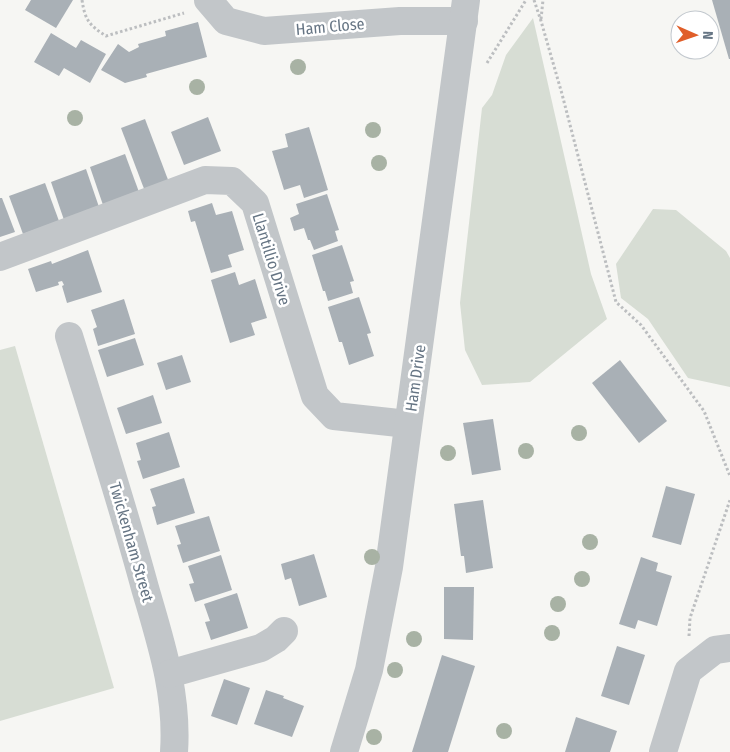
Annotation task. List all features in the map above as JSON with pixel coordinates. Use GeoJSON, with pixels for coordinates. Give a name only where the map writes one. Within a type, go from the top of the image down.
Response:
{"type":"FeatureCollection","features":[{"type":"Feature","properties":{"kind":"street","name":"Ham Close"},"geometry":{"type":"LineString","coordinates":[[211,3],[226,21],[264,31],[400,21],[465,10]]}},
{"type":"Feature","properties":{"kind":"street","name":"Ham Drive"},"geometry":{"type":"LineString","coordinates":[[344,752],[369,670],[389,567],[465,10]]}},
{"type":"Feature","properties":{"kind":"street","name":"Llantillio Drive"},"geometry":{"type":"LineString","coordinates":[[0,257],[205,180],[232,181],[255,203],[315,396],[334,416],[408,424]]}},
{"type":"Feature","properties":{"kind":"street","name":"Twickenham Street"},"geometry":{"type":"LineString","coordinates":[[68,336],[132,539],[169,674],[174,707],[174,752]]}},
{"type":"Feature","properties":{"kind":"street"},"geometry":{"type":"LineString","coordinates":[[169,674],[261,648],[276,639],[284,631]]}},
{"type":"Feature","properties":{"kind":"street"},"geometry":{"type":"LineString","coordinates":[[663,752],[688,671],[715,650],[730,648]]}},
{"type":"Feature","properties":{"kind":"path"},"geometry":{"type":"LineString","coordinates":[[82,0],[84,15],[92,26],[106,36],[211,3]]}},
{"type":"Feature","properties":{"kind":"path"},"geometry":{"type":"LineString","coordinates":[[534,0],[562,94],[616,302],[641,325],[704,411],[730,476]]}},
{"type":"Feature","properties":{"kind":"path"},"geometry":{"type":"LineString","coordinates":[[541,21],[543,0]]}},
{"type":"Feature","properties":{"kind":"path"},"geometry":{"type":"LineString","coordinates":[[688,671],[690,618],[730,500]]}},
{"type":"Feature","properties":{"kind":"shaded area"},"geometry":{"type":"Polygon","coordinates":[[[533,18],[591,274],[607,319],[530,382],[482,385],[465,350],[460,303],[482,108],[492,95],[506,55],[533,18]]]}},
{"type":"Feature","properties":{"kind":"shaded area"},"geometry":{"type":"Polygon","coordinates":[[[653,209],[676,210],[726,251],[730,258],[730,387],[688,378],[648,319],[621,298],[616,264],[653,209]]]}},
{"type":"Feature","properties":{"kind":"shaded area"},"geometry":{"type":"Polygon","coordinates":[[[15,346],[114,688],[0,721],[0,350],[15,346]]]}},
{"type":"Feature","properties":{"kind":"building"},"geometry":{"type":"Polygon","coordinates":[[[31,0],[73,0],[56,28],[25,10],[31,0]]]}},
{"type":"Feature","properties":{"kind":"building"},"geometry":{"type":"Polygon","coordinates":[[[712,0],[730,0],[730,59],[720,28],[720,10],[715,10],[712,0]]]}},
{"type":"Feature","properties":{"kind":"building"},"geometry":{"type":"Polygon","coordinates":[[[198,22],[207,57],[146,74],[147,77],[125,83],[101,70],[118,44],[129,52],[139,47],[138,44],[166,36],[165,31],[198,22]]]}},
{"type":"Feature","properties":{"kind":"building"},"geometry":{"type":"Polygon","coordinates":[[[51,33],[76,48],[81,40],[106,54],[90,83],[64,68],[59,76],[34,62],[51,33]]]}},
{"type":"Feature","properties":{"kind":"building"},"geometry":{"type":"Polygon","coordinates":[[[208,117],[221,151],[184,165],[171,132],[208,117]]]}},
{"type":"Feature","properties":{"kind":"building"},"geometry":{"type":"Polygon","coordinates":[[[145,119],[170,185],[146,194],[121,128],[145,119]]]}},
{"type":"Feature","properties":{"kind":"building"},"geometry":{"type":"Polygon","coordinates":[[[309,127],[328,190],[304,198],[300,185],[284,190],[272,151],[288,147],[285,134],[309,127]]]}},
{"type":"Feature","properties":{"kind":"building"},"geometry":{"type":"Polygon","coordinates":[[[125,154],[139,192],[103,205],[90,167],[125,154]]]}},
{"type":"Feature","properties":{"kind":"building"},"geometry":{"type":"Polygon","coordinates":[[[86,169],[99,207],[64,220],[51,182],[86,169]]]}},
{"type":"Feature","properties":{"kind":"building"},"geometry":{"type":"Polygon","coordinates":[[[45,183],[59,221],[23,234],[9,196],[45,183]]]}},
{"type":"Feature","properties":{"kind":"building"},"geometry":{"type":"Polygon","coordinates":[[[327,194],[339,230],[335,231],[338,241],[314,250],[304,228],[294,231],[290,218],[299,214],[296,204],[327,194]]]}},
{"type":"Feature","properties":{"kind":"building"},"geometry":{"type":"Polygon","coordinates":[[[0,198],[2,198],[15,232],[0,237],[0,198]]]}},
{"type":"Feature","properties":{"kind":"building"},"geometry":{"type":"Polygon","coordinates":[[[212,203],[216,215],[232,211],[244,250],[228,255],[232,267],[211,273],[195,221],[191,222],[188,211],[212,203]]]}},
{"type":"Feature","properties":{"kind":"building"},"geometry":{"type":"Polygon","coordinates":[[[342,245],[354,281],[350,282],[353,293],[328,301],[312,255],[342,245]]]}},
{"type":"Feature","properties":{"kind":"building"},"geometry":{"type":"Polygon","coordinates":[[[88,250],[102,292],[67,303],[62,281],[58,282],[59,285],[36,292],[28,269],[51,261],[52,264],[88,250]]]}},
{"type":"Feature","properties":{"kind":"building"},"geometry":{"type":"Polygon","coordinates":[[[235,272],[239,285],[255,279],[267,318],[251,323],[255,335],[230,343],[211,280],[235,272]]]}},
{"type":"Feature","properties":{"kind":"building"},"geometry":{"type":"Polygon","coordinates":[[[359,297],[371,333],[367,334],[374,356],[349,365],[342,342],[339,342],[328,307],[359,297]]]}},
{"type":"Feature","properties":{"kind":"building"},"geometry":{"type":"Polygon","coordinates":[[[124,299],[135,334],[98,346],[93,329],[97,327],[91,310],[124,299]]]}},
{"type":"Feature","properties":{"kind":"building"},"geometry":{"type":"Polygon","coordinates":[[[135,338],[144,365],[107,377],[98,350],[135,338]]]}},
{"type":"Feature","properties":{"kind":"building"},"geometry":{"type":"Polygon","coordinates":[[[182,355],[191,382],[166,390],[157,363],[182,355]]]}},
{"type":"Feature","properties":{"kind":"building"},"geometry":{"type":"Polygon","coordinates":[[[620,360],[667,421],[639,443],[592,383],[620,360]]]}},
{"type":"Feature","properties":{"kind":"building"},"geometry":{"type":"Polygon","coordinates":[[[153,395],[162,423],[126,434],[117,408],[153,395]]]}},
{"type":"Feature","properties":{"kind":"building"},"geometry":{"type":"Polygon","coordinates":[[[493,419],[501,470],[472,475],[463,423],[493,419]]]}},
{"type":"Feature","properties":{"kind":"building"},"geometry":{"type":"Polygon","coordinates":[[[169,432],[180,467],[143,479],[137,461],[141,460],[136,443],[169,432]]]}},
{"type":"Feature","properties":{"kind":"building"},"geometry":{"type":"Polygon","coordinates":[[[184,478],[195,513],[157,525],[152,507],[156,506],[150,489],[184,478]]]}},
{"type":"Feature","properties":{"kind":"building"},"geometry":{"type":"Polygon","coordinates":[[[666,486],[695,494],[681,545],[652,537],[666,486]]]}},
{"type":"Feature","properties":{"kind":"building"},"geometry":{"type":"Polygon","coordinates":[[[483,500],[493,568],[466,573],[464,556],[461,556],[454,504],[483,500]]]}},
{"type":"Feature","properties":{"kind":"building"},"geometry":{"type":"Polygon","coordinates":[[[209,516],[220,551],[183,563],[177,545],[181,544],[175,526],[209,516]]]}},
{"type":"Feature","properties":{"kind":"building"},"geometry":{"type":"Polygon","coordinates":[[[314,554],[327,597],[299,606],[291,578],[285,580],[281,564],[314,554]]]}},
{"type":"Feature","properties":{"kind":"building"},"geometry":{"type":"Polygon","coordinates":[[[221,555],[232,590],[195,602],[189,584],[194,583],[188,566],[221,555]]]}},
{"type":"Feature","properties":{"kind":"building"},"geometry":{"type":"Polygon","coordinates":[[[641,557],[658,563],[656,571],[672,576],[657,626],[638,620],[635,629],[619,624],[641,557]]]}},
{"type":"Feature","properties":{"kind":"building"},"geometry":{"type":"Polygon","coordinates":[[[444,587],[474,587],[473,640],[444,639],[444,587]]]}},
{"type":"Feature","properties":{"kind":"building"},"geometry":{"type":"Polygon","coordinates":[[[237,593],[248,628],[211,640],[205,622],[210,621],[204,604],[237,593]]]}},
{"type":"Feature","properties":{"kind":"building"},"geometry":{"type":"Polygon","coordinates":[[[617,646],[645,655],[629,705],[601,696],[617,646]]]}},
{"type":"Feature","properties":{"kind":"building"},"geometry":{"type":"Polygon","coordinates":[[[442,655],[475,666],[448,752],[412,752],[442,655]]]}},
{"type":"Feature","properties":{"kind":"building"},"geometry":{"type":"Polygon","coordinates":[[[224,679],[250,688],[237,725],[211,716],[224,679]]]}},
{"type":"Feature","properties":{"kind":"building"},"geometry":{"type":"Polygon","coordinates":[[[266,690],[304,706],[292,737],[254,724],[266,690]]]}},
{"type":"Feature","properties":{"kind":"building"},"geometry":{"type":"Polygon","coordinates":[[[576,717],[617,731],[610,752],[565,752],[576,717]]]}}]}
